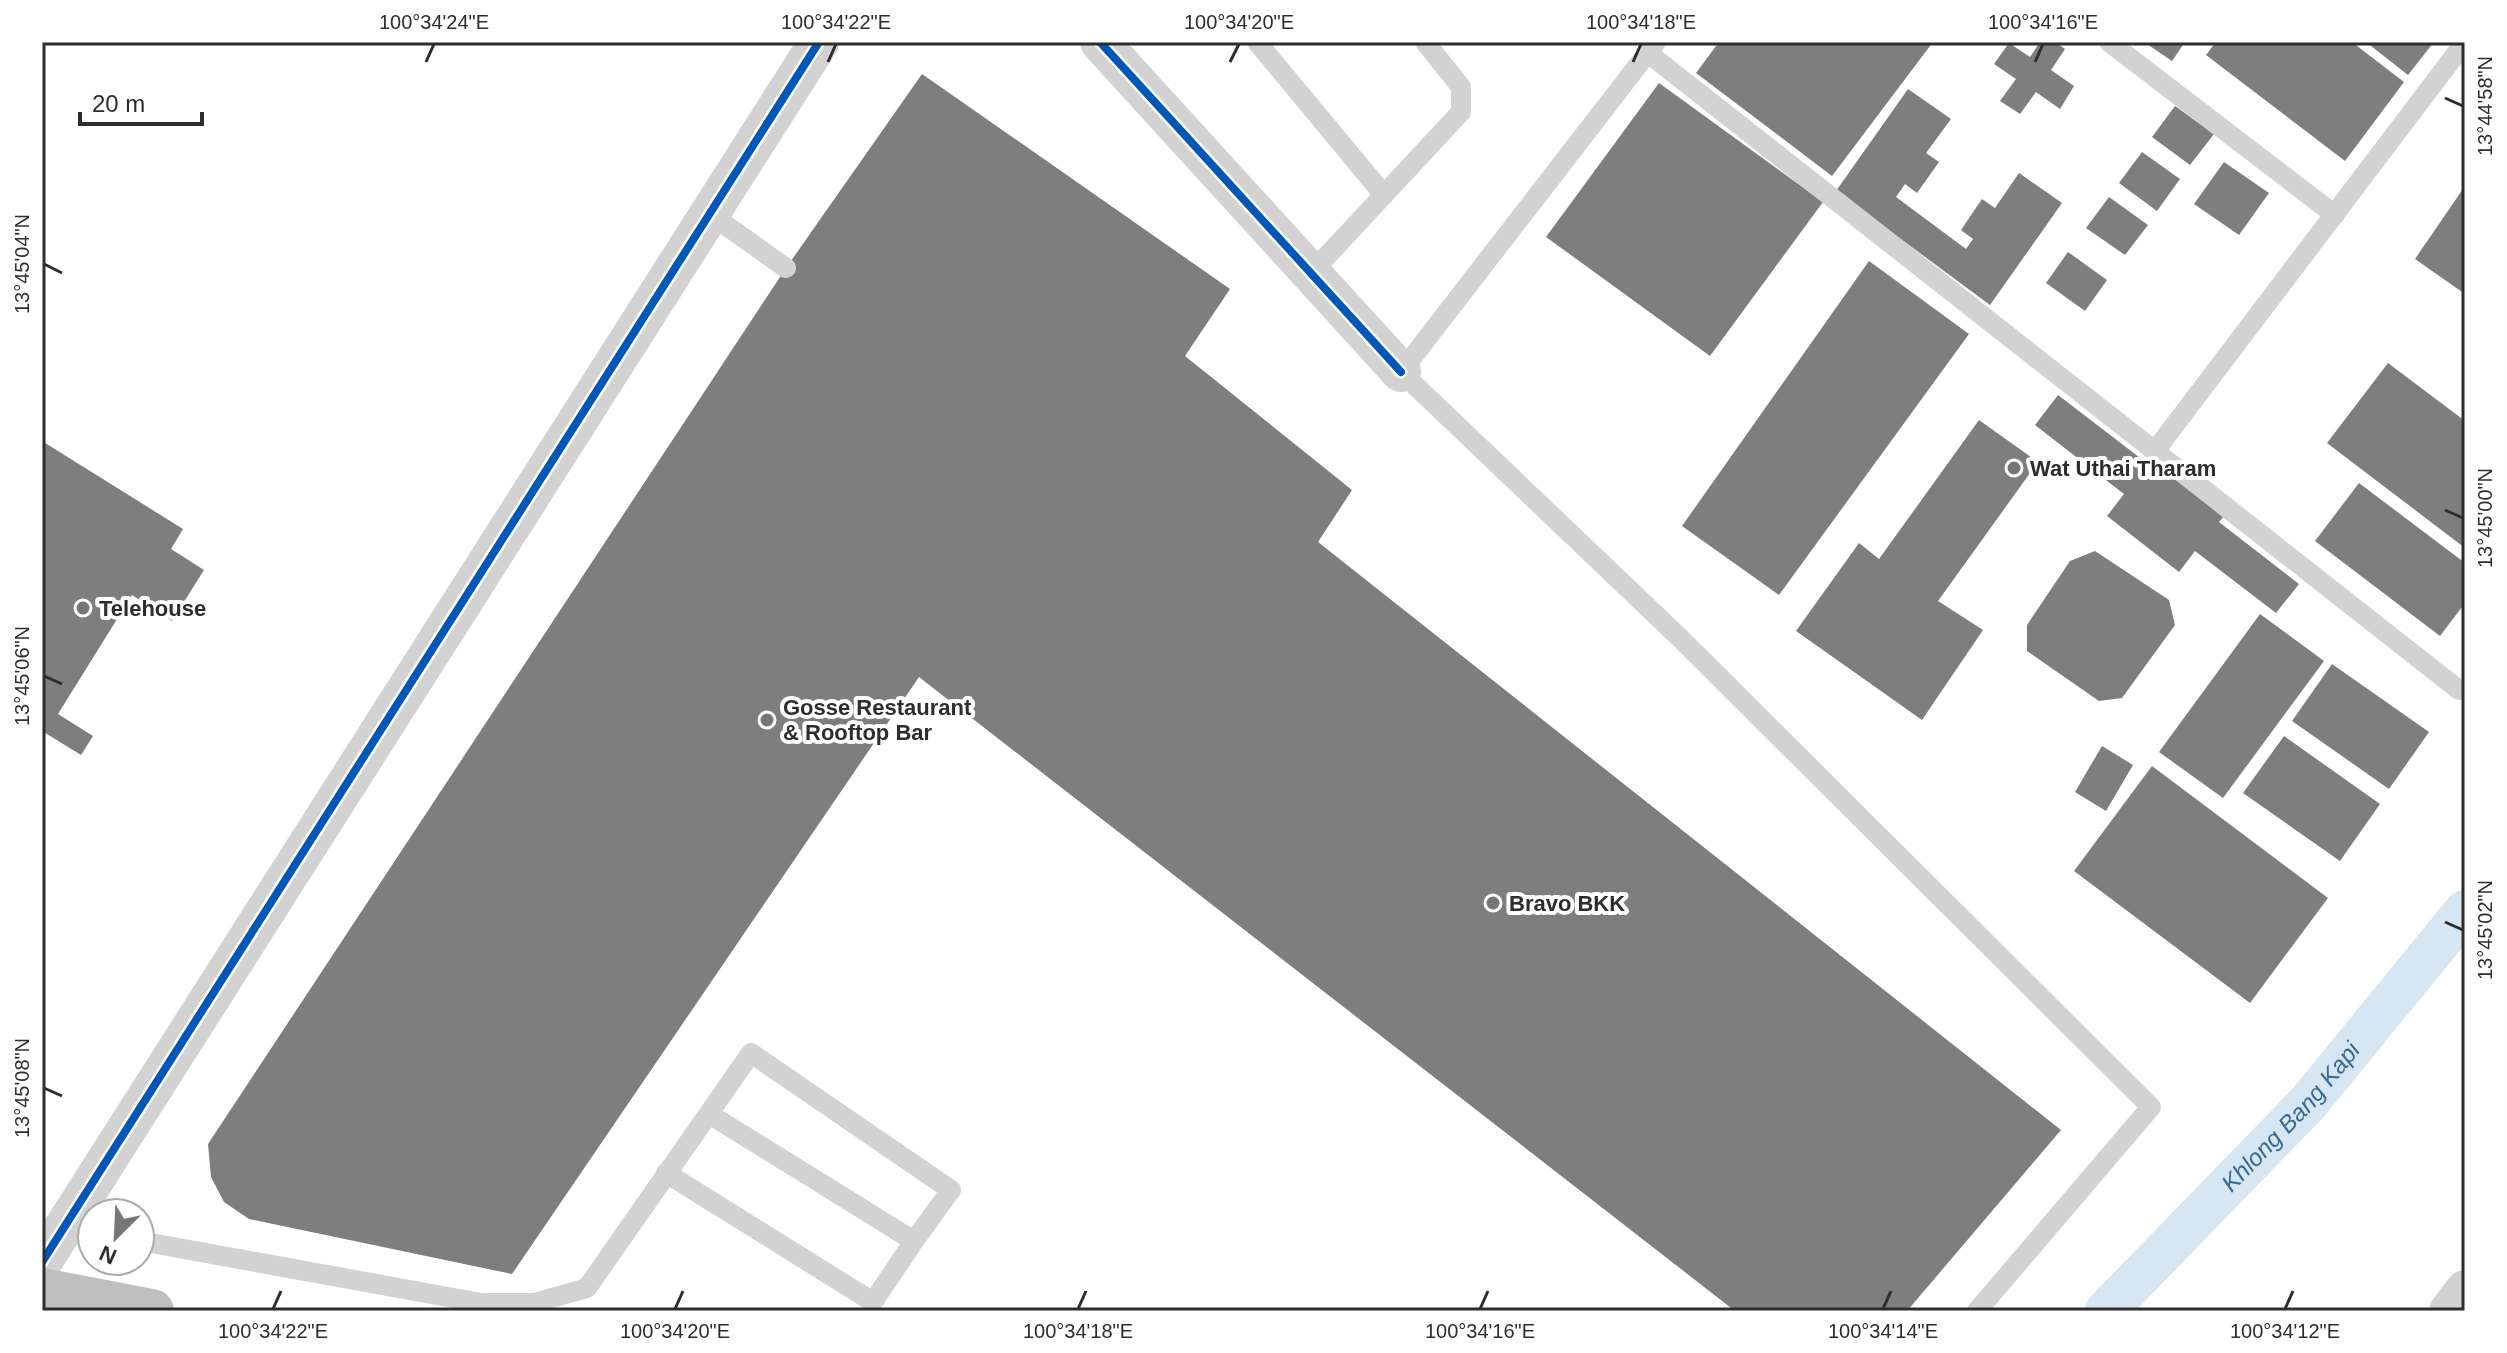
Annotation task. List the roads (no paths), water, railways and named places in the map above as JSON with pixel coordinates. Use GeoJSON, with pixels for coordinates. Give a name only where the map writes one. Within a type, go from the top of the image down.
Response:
{"type":"FeatureCollection","features":[{"type":"Feature","properties":{"kind":"highway"},"geometry":{"type":"LineString","coordinates":[[42,1290],[152,1311]]}},
{"type":"Feature","properties":{"kind":"street"},"geometry":{"type":"LineString","coordinates":[[99,1197],[819,42]]}},
{"type":"Feature","properties":{"kind":"street"},"geometry":{"type":"LineString","coordinates":[[1100,42],[1401,372]]}},
{"type":"Feature","properties":{"kind":"street"},"geometry":{"type":"LineString","coordinates":[[42,1262],[76,1232]]}},
{"type":"Feature","properties":{"kind":"street"},"geometry":{"type":"LineString","coordinates":[[2449,1311],[2465,1290]]}},
{"type":"Feature","properties":{"kind":"lane"},"geometry":{"type":"LineString","coordinates":[[1257,42],[1384,195]]}},
{"type":"Feature","properties":{"kind":"lane"},"geometry":{"type":"LineString","coordinates":[[1311,273],[1461,112],[1461,87],[1425,42]]}},
{"type":"Feature","properties":{"kind":"lane"},"geometry":{"type":"LineString","coordinates":[[2109,42],[2335,215]]}},
{"type":"Feature","properties":{"kind":"lane"},"geometry":{"type":"LineString","coordinates":[[2155,451],[2465,42]]}},
{"type":"Feature","properties":{"kind":"lane"},"geometry":{"type":"LineString","coordinates":[[1977,1311],[2151,1107],[1680,638],[1401,372],[1652,47],[2155,451],[2459,690]]}},
{"type":"Feature","properties":{"kind":"lane"},"geometry":{"type":"LineString","coordinates":[[710,214],[786,268]]}},
{"type":"Feature","properties":{"kind":"lane"},"geometry":{"type":"LineString","coordinates":[[156,1244],[481,1303],[534,1303],[587,1288],[666,1173],[751,1053],[951,1190],[873,1302],[666,1173]]}},
{"type":"Feature","properties":{"kind":"lane"},"geometry":{"type":"LineString","coordinates":[[709,1114],[914,1241]]}},
{"type":"Feature","properties":{"kind":"waterway","name":"Khlong Bang Kapi"},"geometry":{"type":"LineString","coordinates":[[2106,1311],[2308,1103],[2465,911]]}},
{"type":"Feature","properties":{"kind":"place","name":"Wat Uthai Tharam"},"geometry":{"type":"Point","coordinates":[2014,468]}},
{"type":"Feature","properties":{"kind":"place","name":"Telehouse"},"geometry":{"type":"Point","coordinates":[83,608]}},
{"type":"Feature","properties":{"kind":"place","name":"Gosse Restaurant & Rooftop Bar"},"geometry":{"type":"Point","coordinates":[767,720]}},
{"type":"Feature","properties":{"kind":"place","name":"Bravo BKK"},"geometry":{"type":"Point","coordinates":[1493,903]}}]}
